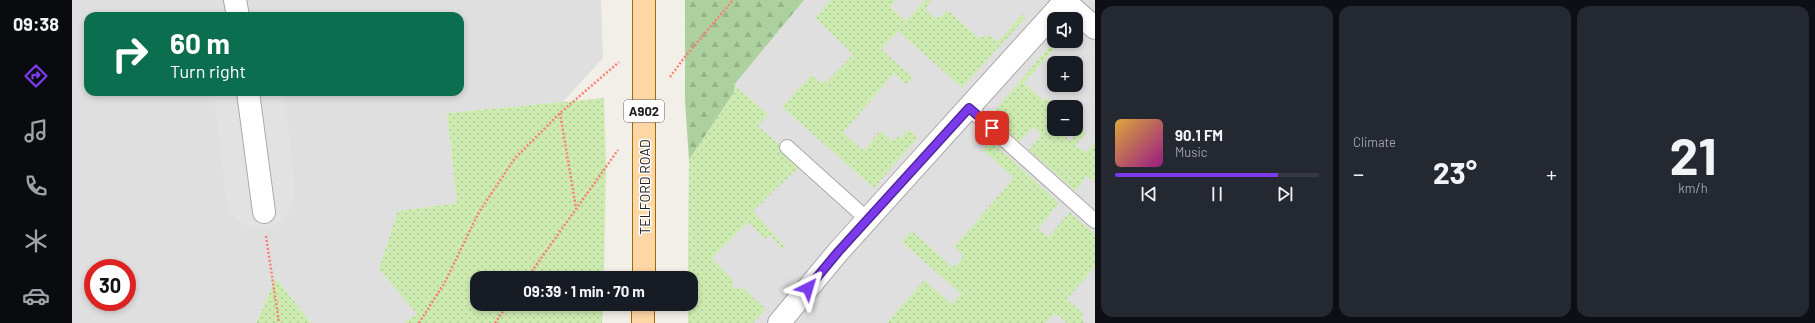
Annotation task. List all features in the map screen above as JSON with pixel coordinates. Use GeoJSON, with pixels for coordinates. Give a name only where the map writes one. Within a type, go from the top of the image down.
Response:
{"type":"FeatureCollection","features":[{"type":"Feature","properties":{"kind":"main road","name":"TELFORD ROAD"},"geometry":{"type":"LineString","coordinates":[[644,0],[644,271]]}},
{"type":"Feature","properties":{"kind":"main road"},"geometry":{"type":"LineString","coordinates":[[643,311],[643,323]]}},
{"type":"Feature","properties":{"kind":"street"},"geometry":{"type":"LineString","coordinates":[[235,0],[237,12]]}},
{"type":"Feature","properties":{"kind":"street"},"geometry":{"type":"LineString","coordinates":[[779,323],[838,252],[1064,1],[1095,28]]}},
{"type":"Feature","properties":{"kind":"street"},"geometry":{"type":"LineString","coordinates":[[249,96],[264,212]]}},
{"type":"Feature","properties":{"kind":"lane"},"geometry":{"type":"LineString","coordinates":[[969,108],[1095,221]]}},
{"type":"Feature","properties":{"kind":"lane"},"geometry":{"type":"LineString","coordinates":[[787,147],[868,220]]}},
{"type":"Feature","properties":{"kind":"path"},"geometry":{"type":"LineString","coordinates":[[419,323],[445,282],[479,212],[515,158],[560,113],[644,40]]}},
{"type":"Feature","properties":{"kind":"path"},"geometry":{"type":"LineString","coordinates":[[560,113],[576,209]]}},
{"type":"Feature","properties":{"kind":"path"},"geometry":{"type":"LineString","coordinates":[[264,212],[279,323]]}},
{"type":"Feature","properties":{"kind":"path"},"geometry":{"type":"LineString","coordinates":[[495,323],[503,311]]}},
{"type":"Feature","properties":{"kind":"shaded area"},"geometry":{"type":"Polygon","coordinates":[[[72,0],[601,0],[603,58],[563,102],[447,113],[457,203],[398,211],[417,314],[404,323],[311,323],[276,278],[256,323],[72,323],[72,0]]]}},
{"type":"Feature","properties":{"kind":"shaded area"},"geometry":{"type":"Polygon","coordinates":[[[804,0],[1095,0],[1095,323],[688,323],[688,311],[698,311],[698,271],[688,271],[689,160],[734,92],[734,85],[804,0]]]}},
{"type":"Feature","properties":{"kind":"shaded area"},"geometry":{"type":"Polygon","coordinates":[[[216,96],[284,96],[295,190],[294,201],[289,212],[281,221],[270,227],[259,229],[247,226],[237,220],[229,210],[226,198],[216,96]]]}},
{"type":"Feature","properties":{"kind":"green space"},"geometry":{"type":"Polygon","coordinates":[[[685,0],[804,0],[734,85],[734,92],[689,160],[685,101],[685,0]]]}},
{"type":"Feature","properties":{"kind":"green space"},"geometry":{"type":"Polygon","coordinates":[[[831,0],[896,0],[890,7],[906,21],[925,0],[931,0],[926,10],[936,18],[942,16],[947,10],[980,39],[984,35],[987,37],[989,35],[998,42],[1022,14],[1026,17],[962,88],[898,31],[881,49],[912,77],[906,84],[894,73],[843,133],[864,151],[880,131],[892,141],[896,136],[900,139],[908,129],[918,137],[874,188],[782,107],[811,75],[820,83],[823,80],[826,83],[853,54],[815,18],[831,0]]]}},
{"type":"Feature","properties":{"kind":"green space"},"geometry":{"type":"Polygon","coordinates":[[[1048,48],[1055,48],[1024,83],[1044,101],[1047,98],[1049,100],[1047,100],[1047,136],[1065,136],[1070,141],[1075,136],[1083,136],[1083,131],[1086,133],[1075,146],[1086,152],[1095,143],[1095,182],[1087,176],[1075,191],[1029,150],[1041,135],[1033,127],[1019,142],[990,116],[1048,48]]]}},
{"type":"Feature","properties":{"kind":"green space"},"geometry":{"type":"Polygon","coordinates":[[[734,85],[768,114],[758,126],[802,164],[753,211],[786,248],[784,250],[770,235],[765,239],[748,222],[712,258],[733,280],[733,288],[744,289],[766,309],[753,323],[688,323],[688,311],[698,311],[698,271],[688,271],[689,160],[734,92],[734,85]]]}},
{"type":"Feature","properties":{"kind":"green space"},"geometry":{"type":"Polygon","coordinates":[[[604,98],[606,166],[604,271],[470,271],[470,311],[603,311],[602,323],[404,323],[417,314],[379,269],[398,211],[457,203],[447,113],[604,98]]]}},
{"type":"Feature","properties":{"kind":"green space"},"geometry":{"type":"Polygon","coordinates":[[[991,141],[1059,203],[1038,229],[1048,237],[1070,212],[1095,235],[1095,267],[1067,299],[1084,315],[1081,319],[1085,323],[1067,323],[1055,313],[1045,323],[887,323],[924,280],[952,304],[961,294],[902,242],[912,231],[951,266],[956,266],[962,259],[962,254],[954,247],[1014,178],[983,150],[991,141]]]}},
{"type":"Feature","properties":{"kind":"green space"},"geometry":{"type":"Polygon","coordinates":[[[276,278],[311,323],[256,323],[276,278]]]}},
{"type":"Feature","properties":{"kind":"route"},"geometry":{"type":"LineString","coordinates":[[808,288],[838,252],[969,108],[992,128]]}}]}
